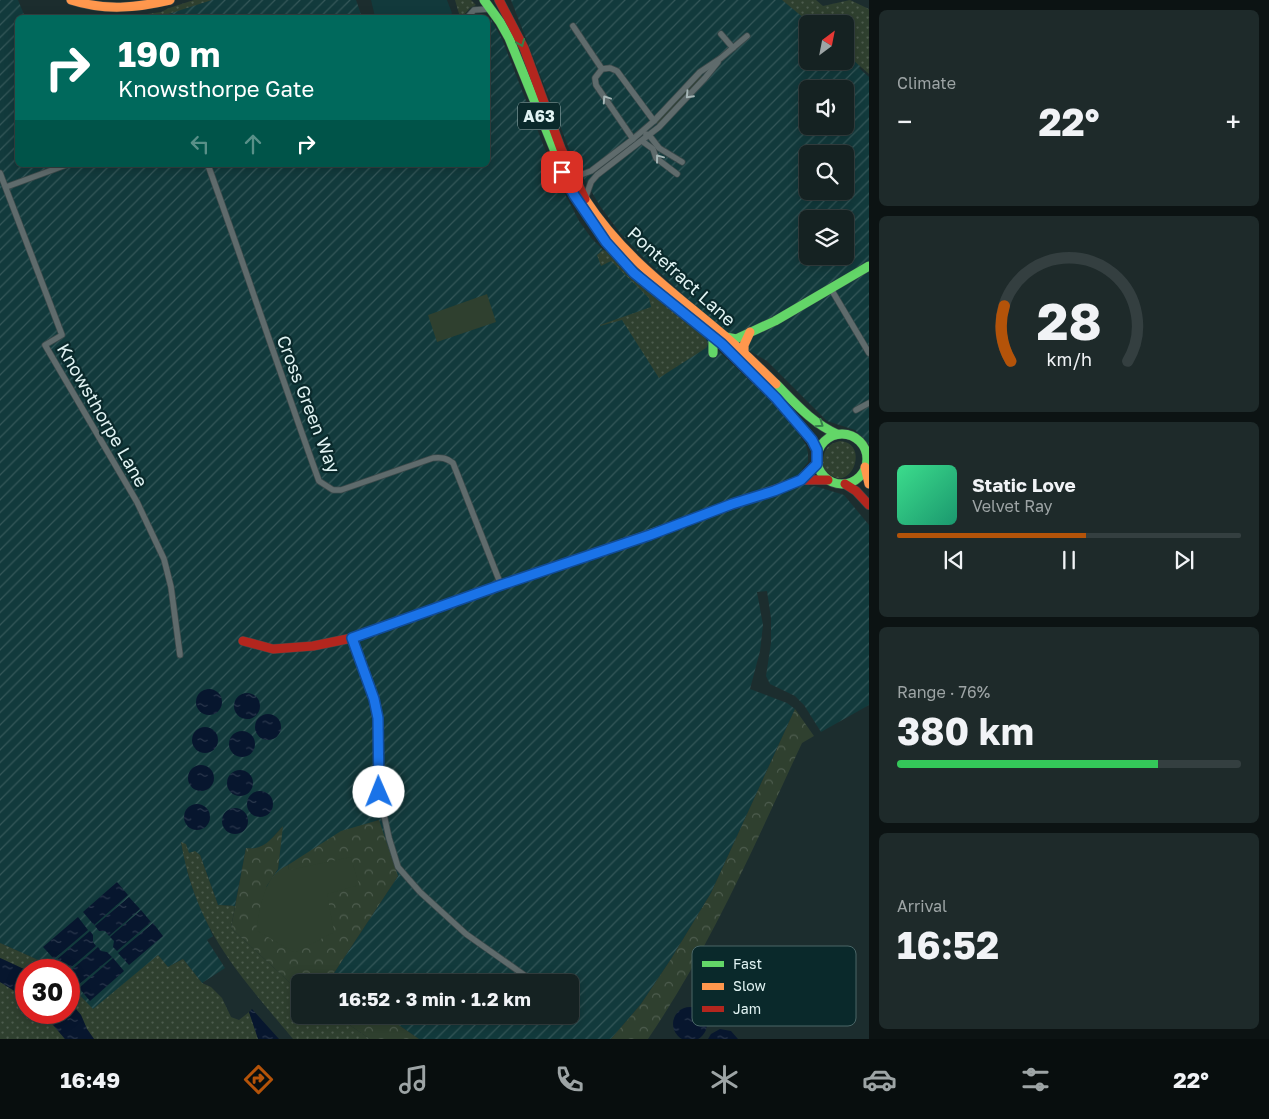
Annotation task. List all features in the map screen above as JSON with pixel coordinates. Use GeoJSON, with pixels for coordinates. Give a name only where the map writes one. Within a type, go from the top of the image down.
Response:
{"type":"FeatureCollection","features":[{"type":"Feature","properties":{"kind":"main road"},"geometry":{"type":"LineString","coordinates":[[70,0],[113,9],[138,7],[170,0]]}},
{"type":"Feature","properties":{"kind":"main road","name":"Pontefract Lane"},"geometry":{"type":"LineString","coordinates":[[484,0],[509,38],[562,172],[574,195],[606,242],[634,273],[739,359],[776,398],[812,440],[817,450]]}},
{"type":"Feature","properties":{"kind":"main road","name":"Pontefract Lane"},"geometry":{"type":"LineString","coordinates":[[499,0],[510,18],[520,41],[585,200],[618,243],[637,263],[744,353],[811,418],[824,428],[837,434]]}},
{"type":"Feature","properties":{"kind":"main road"},"geometry":{"type":"LineString","coordinates":[[598,249],[606,242]]}},
{"type":"Feature","properties":{"kind":"main road"},"geometry":{"type":"LineString","coordinates":[[726,337],[736,338],[774,321],[869,266]]}},
{"type":"Feature","properties":{"kind":"main road"},"geometry":{"type":"LineString","coordinates":[[744,353],[744,344],[750,332]]}},
{"type":"Feature","properties":{"kind":"main road"},"geometry":{"type":"LineString","coordinates":[[713,337],[713,353]]}},
{"type":"Feature","properties":{"kind":"main road"},"geometry":{"type":"LineString","coordinates":[[837,434],[830,437],[817,450],[817,464],[820,475],[838,484],[845,484],[856,478],[865,467]]}},
{"type":"Feature","properties":{"kind":"main road","name":"A63"},"geometry":{"type":"LineString","coordinates":[[837,434],[849,434],[857,437],[862,442],[867,455],[865,467],[869,484]]}},
{"type":"Feature","properties":{"kind":"main road"},"geometry":{"type":"LineString","coordinates":[[243,641],[273,650],[313,646],[352,638],[650,535],[801,480],[828,480]]}},
{"type":"Feature","properties":{"kind":"main road"},"geometry":{"type":"LineString","coordinates":[[845,484],[856,491],[869,505]]}},
{"type":"Feature","properties":{"kind":"street"},"geometry":{"type":"LineString","coordinates":[[470,15],[474,10],[490,9]]}},
{"type":"Feature","properties":{"kind":"street"},"geometry":{"type":"LineString","coordinates":[[572,26],[602,69]]}},
{"type":"Feature","properties":{"kind":"street"},"geometry":{"type":"LineString","coordinates":[[721,34],[733,48]]}},
{"type":"Feature","properties":{"kind":"street"},"geometry":{"type":"LineString","coordinates":[[572,172],[583,174],[591,171],[633,139],[654,121],[702,71],[747,36]]}},
{"type":"Feature","properties":{"kind":"street"},"geometry":{"type":"LineString","coordinates":[[585,200],[591,182],[597,175],[651,134],[707,76],[721,58]]}},
{"type":"Feature","properties":{"kind":"street"},"geometry":{"type":"LineString","coordinates":[[633,139],[596,85],[595,78],[602,69],[610,68],[618,71],[654,121],[651,134],[659,148],[682,162]]}},
{"type":"Feature","properties":{"kind":"street"},"geometry":{"type":"LineString","coordinates":[[702,71],[707,76]]}},
{"type":"Feature","properties":{"kind":"street"},"geometry":{"type":"LineString","coordinates":[[633,139],[639,139],[645,134],[651,134]]}},
{"type":"Feature","properties":{"kind":"street"},"geometry":{"type":"LineString","coordinates":[[642,141],[652,149],[656,158],[677,174]]}},
{"type":"Feature","properties":{"kind":"street"},"geometry":{"type":"LineString","coordinates":[[6,188],[61,167]]}},
{"type":"Feature","properties":{"kind":"street","name":"Cross Green Way"},"geometry":{"type":"LineString","coordinates":[[209,167],[319,481],[333,490],[341,490],[433,458],[441,457],[447,459],[453,463],[501,585]]}},
{"type":"Feature","properties":{"kind":"street","name":"Knowsthorpe Lane"},"geometry":{"type":"LineString","coordinates":[[0,173],[62,335],[45,345],[137,502],[164,559],[171,587],[180,655]]}},
{"type":"Feature","properties":{"kind":"street"},"geometry":{"type":"LineString","coordinates":[[831,289],[869,353]]}},
{"type":"Feature","properties":{"kind":"street"},"geometry":{"type":"LineString","coordinates":[[856,410],[869,403]]}},
{"type":"Feature","properties":{"kind":"street"},"geometry":{"type":"LineString","coordinates":[[801,480],[817,464]]}},
{"type":"Feature","properties":{"kind":"street"},"geometry":{"type":"LineString","coordinates":[[352,638],[374,699],[378,718],[379,792],[389,838],[398,867],[420,892],[466,934],[523,974]]}},
{"type":"Feature","properties":{"kind":"shaded area"},"geometry":{"type":"Polygon","coordinates":[[[0,0],[18,0],[24,15],[15,15],[15,167],[490,167],[491,19],[502,39],[555,175],[579,221],[592,239],[653,299],[707,340],[770,400],[796,430],[806,445],[808,462],[802,469],[810,487],[815,486],[844,495],[869,525],[869,705],[821,732],[804,705],[795,696],[770,684],[766,676],[771,643],[771,618],[767,591],[757,592],[763,625],[760,651],[750,689],[787,703],[795,709],[711,893],[641,1004],[611,1039],[419,1039],[397,1024],[579,1024],[579,974],[333,974],[398,876],[378,820],[288,865],[289,870],[359,885],[334,932],[266,887],[278,869],[282,827],[268,843],[255,849],[246,848],[235,906],[218,905],[200,855],[189,853],[181,842],[195,895],[213,936],[207,940],[225,968],[202,983],[183,959],[168,967],[158,956],[93,1010],[80,996],[80,959],[36,959],[0,943],[0,0]]]}},
{"type":"Feature","properties":{"kind":"shaded area"},"geometry":{"type":"Polygon","coordinates":[[[206,0],[356,0],[361,15],[165,15],[206,0]]]}},
{"type":"Feature","properties":{"kind":"shaded area"},"geometry":{"type":"Polygon","coordinates":[[[371,0],[447,0],[452,13],[451,15],[375,15],[371,0]]]}},
{"type":"Feature","properties":{"kind":"shaded area"},"geometry":{"type":"Polygon","coordinates":[[[511,0],[786,0],[804,15],[799,15],[799,70],[854,70],[854,57],[862,64],[859,68],[869,77],[869,444],[855,430],[827,421],[767,361],[743,347],[699,309],[644,258],[620,233],[600,206],[575,164],[511,0]]]}},
{"type":"Feature","properties":{"kind":"green space"},"geometry":{"type":"Polygon","coordinates":[[[194,0],[212,0],[165,15],[140,15],[161,12],[194,0]]]}},
{"type":"Feature","properties":{"kind":"green space"},"geometry":{"type":"Polygon","coordinates":[[[455,0],[471,0],[476,5],[464,15],[459,15],[455,0]]]}},
{"type":"Feature","properties":{"kind":"green space"},"geometry":{"type":"Polygon","coordinates":[[[782,0],[816,0],[823,6],[850,0],[869,9],[869,74],[854,61],[854,15],[800,15],[782,0]]]}},
{"type":"Feature","properties":{"kind":"green space"},"geometry":{"type":"Polygon","coordinates":[[[701,75],[702,77],[657,125],[657,120],[701,75]]]}},
{"type":"Feature","properties":{"kind":"green space"},"geometry":{"type":"Polygon","coordinates":[[[603,250],[607,251],[665,306],[680,315],[704,335],[708,344],[706,348],[659,378],[622,320],[600,326],[651,307],[649,298],[611,261],[601,266],[597,255],[603,250]]]}},
{"type":"Feature","properties":{"kind":"green space"},"geometry":{"type":"Polygon","coordinates":[[[487,294],[496,322],[437,342],[428,315],[487,294]]]}},
{"type":"Feature","properties":{"kind":"green space"},"geometry":{"type":"Polygon","coordinates":[[[840,441],[849,444],[854,449],[856,456],[855,464],[851,471],[846,476],[840,478],[828,473],[823,467],[823,462],[824,453],[828,447],[840,441]]]}},
{"type":"Feature","properties":{"kind":"green space"},"geometry":{"type":"Polygon","coordinates":[[[795,709],[814,736],[802,743],[749,857],[704,946],[692,946],[692,968],[648,1039],[611,1039],[641,1004],[711,893],[795,709]]]}},
{"type":"Feature","properties":{"kind":"green space"},"geometry":{"type":"Polygon","coordinates":[[[379,820],[398,876],[333,974],[291,974],[291,984],[231,928],[246,848],[263,846],[283,826],[278,869],[266,887],[289,870],[288,865],[341,831],[379,820]]]}},
{"type":"Feature","properties":{"kind":"green space"},"geometry":{"type":"Polygon","coordinates":[[[181,842],[186,844],[189,853],[195,851],[200,855],[218,905],[235,906],[231,928],[291,984],[291,1024],[348,1024],[370,1039],[293,1039],[222,949],[197,901],[181,842]]]}},
{"type":"Feature","properties":{"kind":"green space"},"geometry":{"type":"Polygon","coordinates":[[[351,857],[359,885],[327,894],[334,932],[295,953],[256,930],[264,893],[273,876],[280,870],[288,865],[289,870],[351,857]]]}},
{"type":"Feature","properties":{"kind":"green space"},"geometry":{"type":"Polygon","coordinates":[[[0,943],[36,959],[15,959],[15,965],[0,958],[0,943]]]}},
{"type":"Feature","properties":{"kind":"green space"},"geometry":{"type":"Polygon","coordinates":[[[158,955],[168,967],[183,959],[202,983],[211,987],[222,998],[231,1017],[239,1020],[249,1012],[259,1039],[94,1039],[80,1014],[80,995],[93,1009],[158,955]]]}},
{"type":"Feature","properties":{"kind":"green space"},"geometry":{"type":"Polygon","coordinates":[[[0,982],[15,991],[15,1024],[52,1024],[65,1039],[0,1039],[0,982]]]}},
{"type":"Feature","properties":{"kind":"green space"},"geometry":{"type":"Polygon","coordinates":[[[348,1024],[397,1024],[419,1039],[370,1039],[348,1024]]]}},
{"type":"Feature","properties":{"kind":"water"},"geometry":{"type":"Polygon","coordinates":[[[209,689],[218,693],[222,702],[218,711],[209,715],[200,711],[196,702],[200,693],[209,689]]]}},
{"type":"Feature","properties":{"kind":"water"},"geometry":{"type":"Polygon","coordinates":[[[247,693],[256,697],[260,706],[256,715],[247,719],[238,715],[234,706],[238,697],[247,693]]]}},
{"type":"Feature","properties":{"kind":"water"},"geometry":{"type":"Polygon","coordinates":[[[268,714],[277,718],[281,727],[277,736],[268,740],[259,736],[255,727],[259,718],[268,714]]]}},
{"type":"Feature","properties":{"kind":"water"},"geometry":{"type":"Polygon","coordinates":[[[205,727],[214,731],[218,740],[214,749],[205,753],[196,749],[192,740],[196,731],[205,727]]]}},
{"type":"Feature","properties":{"kind":"water"},"geometry":{"type":"Polygon","coordinates":[[[242,731],[251,735],[255,744],[251,753],[242,757],[233,753],[229,744],[233,735],[242,731]]]}},
{"type":"Feature","properties":{"kind":"water"},"geometry":{"type":"Polygon","coordinates":[[[201,765],[210,769],[214,778],[210,787],[201,791],[192,787],[188,778],[192,769],[201,765]]]}},
{"type":"Feature","properties":{"kind":"water"},"geometry":{"type":"Polygon","coordinates":[[[240,770],[249,774],[253,783],[249,792],[240,796],[231,792],[227,783],[231,774],[240,770]]]}},
{"type":"Feature","properties":{"kind":"water"},"geometry":{"type":"Polygon","coordinates":[[[260,791],[269,795],[273,804],[269,813],[260,817],[251,813],[247,804],[251,795],[260,791]]]}},
{"type":"Feature","properties":{"kind":"water"},"geometry":{"type":"Polygon","coordinates":[[[197,804],[206,808],[210,817],[206,826],[197,830],[188,826],[184,817],[188,808],[197,804]]]}},
{"type":"Feature","properties":{"kind":"water"},"geometry":{"type":"Polygon","coordinates":[[[235,808],[244,812],[248,821],[244,830],[235,834],[226,830],[222,821],[226,812],[235,808]]]}},
{"type":"Feature","properties":{"kind":"water"},"geometry":{"type":"Polygon","coordinates":[[[117,882],[128,895],[94,925],[83,912],[117,882]]]}},
{"type":"Feature","properties":{"kind":"water"},"geometry":{"type":"Polygon","coordinates":[[[129,897],[140,909],[109,936],[105,931],[99,931],[95,926],[129,897]]]}},
{"type":"Feature","properties":{"kind":"water"},"geometry":{"type":"Polygon","coordinates":[[[141,910],[151,922],[117,951],[113,947],[114,941],[110,937],[141,910]]]}},
{"type":"Feature","properties":{"kind":"water"},"geometry":{"type":"Polygon","coordinates":[[[78,917],[88,930],[54,959],[43,947],[78,917]]]}},
{"type":"Feature","properties":{"kind":"water"},"geometry":{"type":"Polygon","coordinates":[[[153,923],[163,936],[129,965],[118,953],[153,923]]]}},
{"type":"Feature","properties":{"kind":"water"},"geometry":{"type":"Polygon","coordinates":[[[90,931],[96,946],[80,960],[57,959],[90,931]]]}},
{"type":"Feature","properties":{"kind":"water"},"geometry":{"type":"Polygon","coordinates":[[[98,947],[101,951],[107,952],[112,957],[80,984],[80,963],[98,947]]]}},
{"type":"Feature","properties":{"kind":"water"},"geometry":{"type":"Polygon","coordinates":[[[0,958],[15,965],[15,991],[0,982],[0,958]]]}},
{"type":"Feature","properties":{"kind":"water"},"geometry":{"type":"Polygon","coordinates":[[[113,958],[124,971],[90,1001],[80,987],[113,958]]]}},
{"type":"Feature","properties":{"kind":"water"},"geometry":{"type":"Polygon","coordinates":[[[692,1008],[692,1026],[706,1026],[702,1036],[690,1041],[678,1036],[673,1024],[678,1012],[692,1008]]]}},
{"type":"Feature","properties":{"kind":"water"},"geometry":{"type":"Polygon","coordinates":[[[252,1009],[279,1039],[258,1039],[249,1012],[252,1009]]]}},
{"type":"Feature","properties":{"kind":"water"},"geometry":{"type":"Polygon","coordinates":[[[80,1014],[94,1039],[65,1039],[52,1024],[80,1024],[80,1014]]]}},
{"type":"Feature","properties":{"kind":"water"},"geometry":{"type":"Polygon","coordinates":[[[720,1029],[731,1031],[738,1039],[708,1039],[711,1034],[720,1029]]]}},
{"type":"Feature","properties":{"kind":"traffic: fast"},"geometry":{"type":"LineString","coordinates":[[484,0],[509,38],[560,164],[584,209],[615,252],[634,272],[695,320]]}},
{"type":"Feature","properties":{"kind":"traffic: fast"},"geometry":{"type":"LineString","coordinates":[[726,337],[736,339],[775,321],[869,266]]}},
{"type":"Feature","properties":{"kind":"traffic: fast"},"geometry":{"type":"LineString","coordinates":[[713,337],[713,353]]}},
{"type":"Feature","properties":{"kind":"traffic: fast"},"geometry":{"type":"LineString","coordinates":[[776,384],[812,418],[837,434]]}},
{"type":"Feature","properties":{"kind":"traffic: fast"},"geometry":{"type":"LineString","coordinates":[[842,434],[851,436],[862,445],[867,459],[865,468],[856,479],[842,484],[833,482],[822,473],[817,459],[819,450],[828,439],[842,434]]}},
{"type":"Feature","properties":{"kind":"traffic: fast"},"geometry":{"type":"LineString","coordinates":[[439,607],[693,519]]}},
{"type":"Feature","properties":{"kind":"traffic: slow"},"geometry":{"type":"LineString","coordinates":[[71,0],[108,7],[145,5],[170,0]]}},
{"type":"Feature","properties":{"kind":"traffic: slow"},"geometry":{"type":"LineString","coordinates":[[585,199],[599,219],[629,253],[661,283],[738,348],[776,384]]}},
{"type":"Feature","properties":{"kind":"traffic: slow"},"geometry":{"type":"LineString","coordinates":[[695,320],[763,384],[797,422],[817,450]]}},
{"type":"Feature","properties":{"kind":"traffic: slow"},"geometry":{"type":"LineString","coordinates":[[744,353],[744,345],[750,332]]}},
{"type":"Feature","properties":{"kind":"traffic: slow"},"geometry":{"type":"LineString","coordinates":[[865,467],[869,484]]}},
{"type":"Feature","properties":{"kind":"traffic: jam"},"geometry":{"type":"LineString","coordinates":[[499,0],[524,48],[561,149],[585,199]]}},
{"type":"Feature","properties":{"kind":"traffic: jam"},"geometry":{"type":"LineString","coordinates":[[693,519],[801,480],[828,480]]}},
{"type":"Feature","properties":{"kind":"traffic: jam"},"geometry":{"type":"LineString","coordinates":[[845,484],[856,491],[869,505]]}},
{"type":"Feature","properties":{"kind":"traffic: jam"},"geometry":{"type":"LineString","coordinates":[[243,641],[273,649],[313,646],[352,638],[439,607]]}},
{"type":"Feature","properties":{"kind":"route"},"geometry":{"type":"LineString","coordinates":[[379,792],[378,718],[374,699],[352,638],[650,535],[732,504],[774,491],[801,480],[817,464],[817,450],[812,440],[739,359],[634,273],[606,242],[574,195],[562,172]]}}]}
